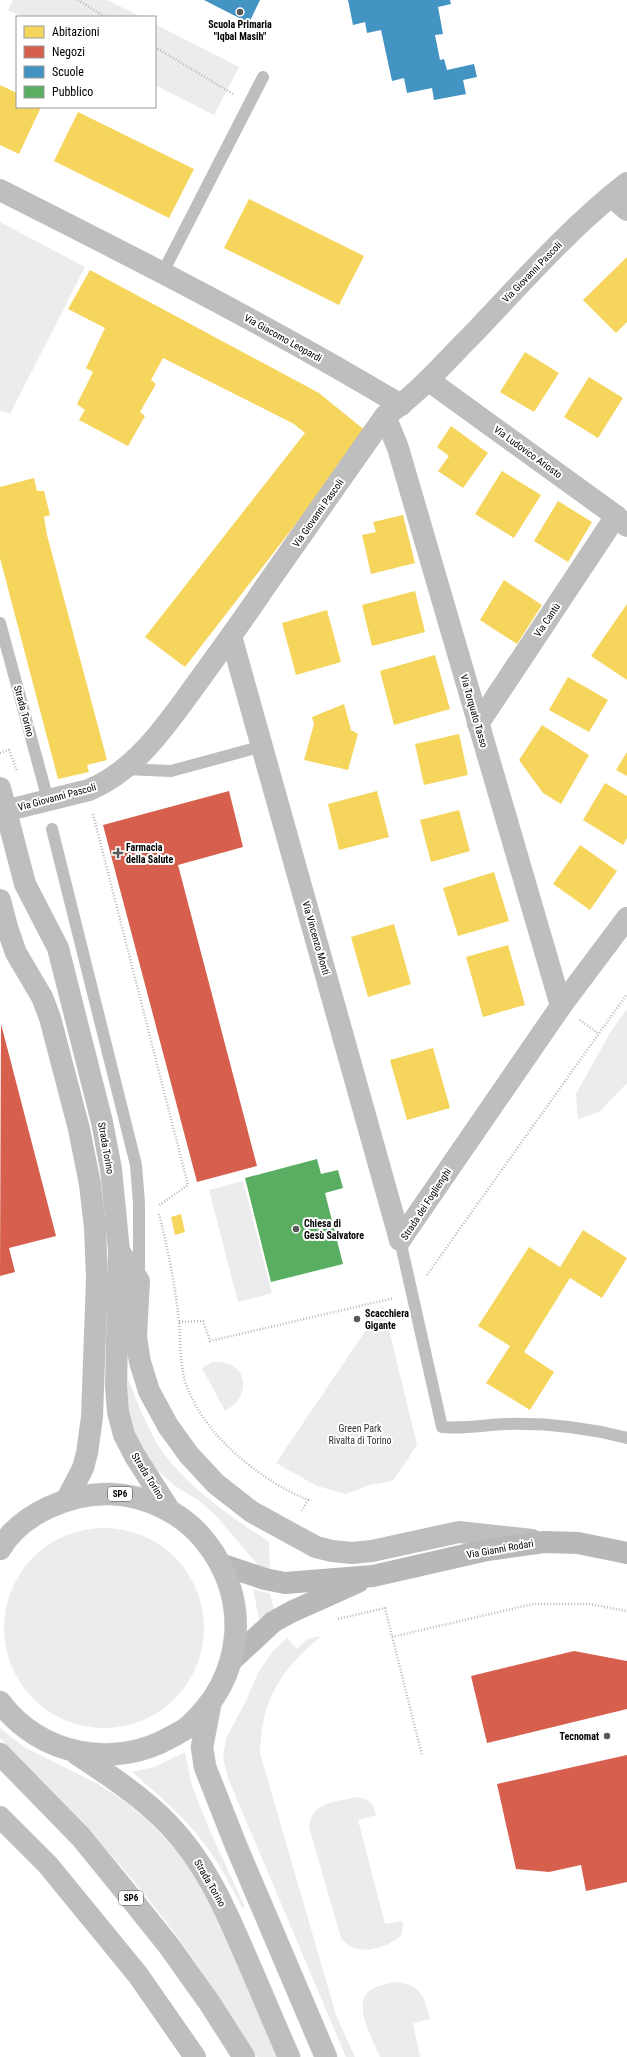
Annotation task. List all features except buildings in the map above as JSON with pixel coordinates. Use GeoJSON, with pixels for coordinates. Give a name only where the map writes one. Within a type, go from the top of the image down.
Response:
{"type":"FeatureCollection","features":[{"type":"Feature","properties":{"kind":"street"},"geometry":{"type":"LineString","coordinates":[[619,189],[627,210]]}},
{"type":"Feature","properties":{"kind":"street","name":"Via Giovanni Pascoli"},"geometry":{"type":"LineString","coordinates":[[3,811],[103,784],[125,769],[164,728],[393,411],[428,380],[559,244],[619,189]]}},
{"type":"Feature","properties":{"kind":"street","name":"Via Giacomo Leopardi"},"geometry":{"type":"LineString","coordinates":[[0,190],[163,272],[348,373],[393,411]]}},
{"type":"Feature","properties":{"kind":"street","name":"Via Ludovico Ariosto"},"geometry":{"type":"LineString","coordinates":[[428,380],[622,521]]}},
{"type":"Feature","properties":{"kind":"street","name":"Via Torquato Tasso"},"geometry":{"type":"LineString","coordinates":[[393,411],[398,448],[561,1006]]}},
{"type":"Feature","properties":{"kind":"street","name":"Via Cantù"},"geometry":{"type":"LineString","coordinates":[[478,724],[622,521]]}},
{"type":"Feature","properties":{"kind":"street","name":"Via Vincenzo Monti"},"geometry":{"type":"LineString","coordinates":[[231,636],[400,1240]]}},
{"type":"Feature","properties":{"kind":"street","name":"Strada Torino"},"geometry":{"type":"LineString","coordinates":[[0,788],[3,811],[25,884],[58,948],[102,1122],[110,1169],[119,1251],[116,1386],[118,1412],[124,1435],[134,1456],[170,1511]]}},
{"type":"Feature","properties":{"kind":"street"},"geometry":{"type":"LineString","coordinates":[[0,900],[16,953],[42,997],[50,1018],[79,1129],[90,1184],[95,1228],[97,1278],[92,1417],[87,1453],[83,1468],[67,1499]]}},
{"type":"Feature","properties":{"kind":"street","name":"Strada dei Foglienghi"},"geometry":{"type":"LineString","coordinates":[[400,1240],[561,1006],[627,918]]}},
{"type":"Feature","properties":{"kind":"street"},"geometry":{"type":"LineString","coordinates":[[119,1251],[139,1281],[136,1337],[140,1362],[149,1391],[168,1426],[189,1455],[216,1484],[252,1512],[316,1546],[332,1551],[352,1553],[372,1551],[459,1532],[544,1542]]}},
{"type":"Feature","properties":{"kind":"street","name":"SP6"},"geometry":{"type":"LineString","coordinates":[[0,1526],[27,1520],[67,1499],[98,1494],[119,1494],[136,1497],[170,1511],[196,1529],[223,1565],[234,1601],[236,1632],[227,1675],[210,1704],[187,1728],[155,1746],[114,1756],[74,1752],[50,1744],[21,1725],[0,1702]]}},
{"type":"Feature","properties":{"kind":"street","name":"SP6"},"geometry":{"type":"LineString","coordinates":[[0,1549],[3,1543],[27,1520]]}},
{"type":"Feature","properties":{"kind":"street","name":"Via Gianni Rodari"},"geometry":{"type":"LineString","coordinates":[[223,1565],[266,1579],[285,1583],[374,1576],[487,1550],[544,1542],[578,1543],[627,1553]]}},
{"type":"Feature","properties":{"kind":"street","name":"Via Gianni Rodari"},"geometry":{"type":"LineString","coordinates":[[231,1661],[279,1619],[374,1576]]}},
{"type":"Feature","properties":{"kind":"street","name":"SP6"},"geometry":{"type":"LineString","coordinates":[[210,1704],[202,1747],[205,1767],[237,1848],[326,2057]]}},
{"type":"Feature","properties":{"kind":"street","name":"Strada Torino"},"geometry":{"type":"LineString","coordinates":[[74,1752],[109,1775],[142,1801],[170,1826],[195,1856],[212,1883],[225,1908],[289,2057]]}},
{"type":"Feature","properties":{"kind":"street","name":"SP6"},"geometry":{"type":"LineString","coordinates":[[0,1754],[81,1837],[120,1885],[169,1946],[209,2002],[244,2057]]}},
{"type":"Feature","properties":{"kind":"street"},"geometry":{"type":"LineString","coordinates":[[0,1817],[48,1865],[138,1975],[195,2057]]}},
{"type":"Feature","properties":{"kind":"lane"},"geometry":{"type":"LineString","coordinates":[[163,272],[263,77]]}},
{"type":"Feature","properties":{"kind":"lane","name":"Strada Torino"},"geometry":{"type":"LineString","coordinates":[[0,623],[48,800]]}},
{"type":"Feature","properties":{"kind":"lane"},"geometry":{"type":"LineString","coordinates":[[125,769],[171,771],[263,746]]}},
{"type":"Feature","properties":{"kind":"lane"},"geometry":{"type":"LineString","coordinates":[[52,829],[136,1165],[139,1203],[139,1281]]}},
{"type":"Feature","properties":{"kind":"lane"},"geometry":{"type":"LineString","coordinates":[[58,948],[81,941]]}},
{"type":"Feature","properties":{"kind":"lane","name":"Strada dei Foglienghi"},"geometry":{"type":"LineString","coordinates":[[400,1240],[414,1294],[416,1316],[442,1427],[460,1429],[506,1424],[559,1426],[605,1432],[627,1438]]}},
{"type":"Feature","properties":{"kind":"path"},"geometry":{"type":"LineString","coordinates":[[78,0],[103,16]]}},
{"type":"Feature","properties":{"kind":"path"},"geometry":{"type":"LineString","coordinates":[[156,48],[249,103]]}},
{"type":"Feature","properties":{"kind":"path"},"geometry":{"type":"LineString","coordinates":[[74,793],[92,809],[188,1185],[157,1207],[169,1251],[179,1322],[181,1363],[187,1387],[200,1411],[214,1431],[253,1470],[294,1494],[308,1500],[289,1532]]}},
{"type":"Feature","properties":{"kind":"path"},"geometry":{"type":"LineString","coordinates":[[179,1322],[203,1321],[210,1341],[414,1294],[627,994]]}},
{"type":"Feature","properties":{"kind":"path"},"geometry":{"type":"LineString","coordinates":[[392,1637],[533,1604],[589,1604],[627,1611]]}},
{"type":"Feature","properties":{"kind":"path"},"geometry":{"type":"LineString","coordinates":[[335,1619],[385,1608],[422,1755]]}},
{"type":"Feature","properties":{"kind":"green space"},"geometry":{"type":"Polygon","coordinates":[[[13,0],[107,0],[139,16],[20,16],[8,10],[13,0]]]}},
{"type":"Feature","properties":{"kind":"green space"},"geometry":{"type":"Polygon","coordinates":[[[156,25],[239,67],[214,115],[156,86],[156,25]]]}},
{"type":"Feature","properties":{"kind":"green space"},"geometry":{"type":"Polygon","coordinates":[[[0,222],[85,267],[10,414],[0,410],[0,222]]]}},
{"type":"Feature","properties":{"kind":"green space"},"geometry":{"type":"Polygon","coordinates":[[[627,1009],[627,1083],[599,1112],[578,1119],[576,1094],[610,1033],[627,1009]]]}},
{"type":"Feature","properties":{"kind":"green space"},"geometry":{"type":"Polygon","coordinates":[[[243,1181],[272,1293],[238,1302],[209,1190],[243,1181]]]}},
{"type":"Feature","properties":{"kind":"green space","name":"Green Park Rivalta di Torino"},"geometry":{"type":"Polygon","coordinates":[[[383,1305],[417,1445],[393,1481],[369,1485],[346,1494],[317,1486],[276,1463],[383,1305]]]}},
{"type":"Feature","properties":{"kind":"green space"},"geometry":{"type":"Polygon","coordinates":[[[212,1362],[224,1363],[233,1366],[239,1372],[242,1379],[243,1387],[240,1396],[234,1404],[225,1411],[202,1368],[212,1362]]]}},
{"type":"Feature","properties":{"kind":"green space"},"geometry":{"type":"Polygon","coordinates":[[[127,1376],[143,1416],[165,1456],[206,1497],[269,1542],[270,1571],[258,1565],[217,1517],[201,1502],[175,1486],[147,1461],[141,1452],[124,1405],[127,1376]]]}},
{"type":"Feature","properties":{"kind":"green space"},"geometry":{"type":"Polygon","coordinates":[[[104,1528],[123,1530],[151,1540],[167,1551],[181,1565],[192,1581],[196,1590],[202,1609],[204,1628],[202,1647],[192,1675],[181,1691],[167,1705],[151,1716],[142,1720],[123,1726],[104,1728],[85,1726],[57,1716],[41,1705],[27,1691],[16,1675],[12,1666],[6,1647],[4,1628],[6,1609],[16,1581],[27,1565],[41,1551],[57,1540],[66,1536],[85,1530],[104,1528]]]}},
{"type":"Feature","properties":{"kind":"green space"},"geometry":{"type":"Polygon","coordinates":[[[253,1589],[270,1594],[274,1609],[259,1619],[253,1589]]]}},
{"type":"Feature","properties":{"kind":"green space"},"geometry":{"type":"Polygon","coordinates":[[[321,1636],[294,1662],[276,1687],[269,1701],[265,1716],[260,1753],[336,2015],[355,2057],[346,2057],[228,1778],[223,1758],[226,1738],[245,1703],[258,1673],[272,1652],[287,1638],[297,1649],[307,1639],[321,1636]]]}},
{"type":"Feature","properties":{"kind":"green space"},"geometry":{"type":"Polygon","coordinates":[[[0,1728],[24,1747],[98,1784],[123,1800],[148,1821],[173,1847],[197,1877],[215,1910],[278,2057],[257,2057],[220,1998],[152,1903],[78,1818],[0,1738],[0,1728]]]}},
{"type":"Feature","properties":{"kind":"green space"},"geometry":{"type":"Polygon","coordinates":[[[185,1752],[192,1786],[210,1831],[245,1907],[242,1908],[223,1872],[202,1840],[169,1804],[132,1772],[154,1767],[185,1752]]]}},
{"type":"Feature","properties":{"kind":"green space"},"geometry":{"type":"Polygon","coordinates":[[[357,1797],[368,1800],[374,1807],[376,1815],[358,1820],[385,1924],[402,1921],[403,1926],[401,1936],[394,1941],[378,1948],[362,1950],[347,1944],[341,1938],[309,1827],[311,1818],[320,1807],[333,1802],[357,1797]]]}},
{"type":"Feature","properties":{"kind":"green space"},"geometry":{"type":"Polygon","coordinates":[[[394,1982],[410,1985],[415,1988],[420,1993],[426,2004],[430,2019],[413,2023],[420,2057],[380,2057],[366,2024],[363,2006],[364,1998],[368,1992],[384,1984],[394,1982]]]}},
{"type":"Feature","properties":{"kind":"place","name":"Scuola Primaria \"Iqbal Masih\""},"geometry":{"type":"Point","coordinates":[240,12]}},
{"type":"Feature","properties":{"kind":"place","name":"Farmacia della Salute"},"geometry":{"type":"Point","coordinates":[118,853]}},
{"type":"Feature","properties":{"kind":"place","name":"Chiesa di Gesù Salvatore"},"geometry":{"type":"Point","coordinates":[296,1229]}},
{"type":"Feature","properties":{"kind":"place","name":"Scacchiera Gigante"},"geometry":{"type":"Point","coordinates":[357,1319]}},
{"type":"Feature","properties":{"kind":"place","name":"Tecnomat"},"geometry":{"type":"Point","coordinates":[607,1736]}}]}
